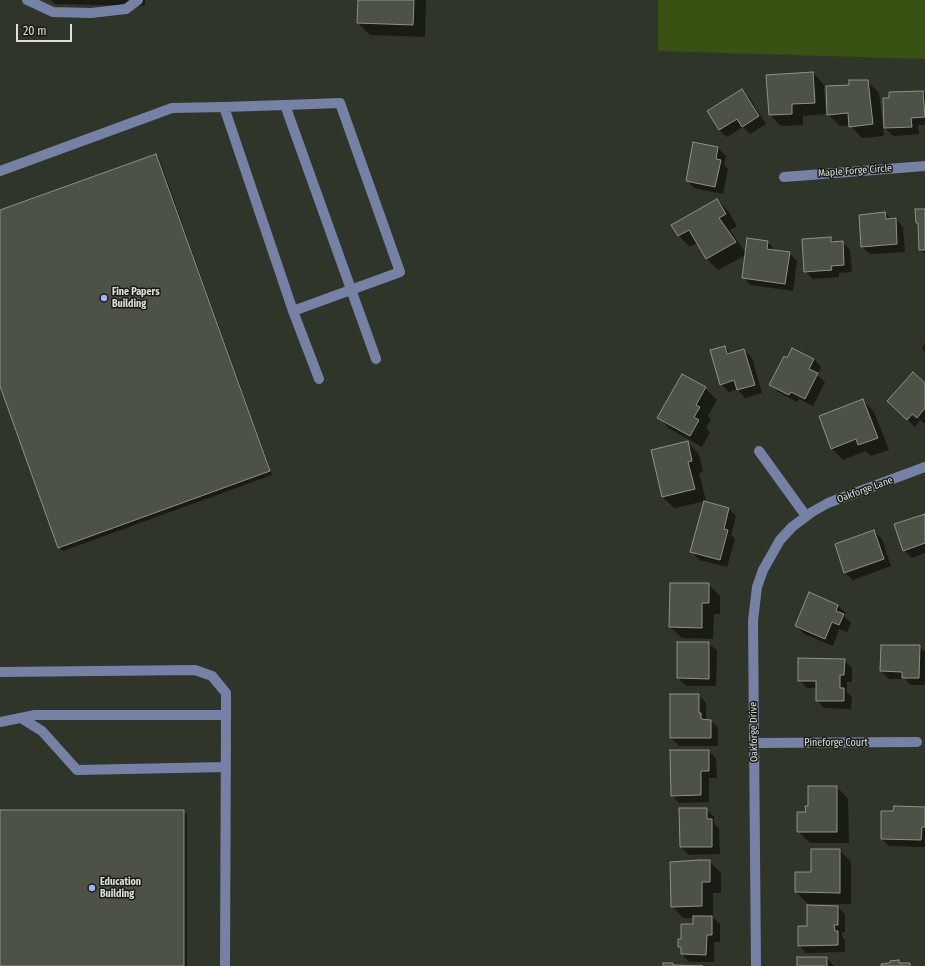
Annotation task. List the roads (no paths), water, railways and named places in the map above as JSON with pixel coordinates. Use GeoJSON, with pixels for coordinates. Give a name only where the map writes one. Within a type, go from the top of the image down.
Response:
{"type":"FeatureCollection","features":[{"type":"Feature","properties":{"kind":"street"},"geometry":{"type":"LineString","coordinates":[[27,0],[53,12],[91,13],[126,9],[138,0]]}},
{"type":"Feature","properties":{"kind":"street"},"geometry":{"type":"LineString","coordinates":[[0,171],[172,108],[340,103],[400,272],[293,311]]}},
{"type":"Feature","properties":{"kind":"street"},"geometry":{"type":"LineString","coordinates":[[285,105],[376,359]]}},
{"type":"Feature","properties":{"kind":"street"},"geometry":{"type":"LineString","coordinates":[[224,107],[293,311],[319,379]]}},
{"type":"Feature","properties":{"kind":"street","name":"Maple Forge Circle"},"geometry":{"type":"LineString","coordinates":[[784,177],[925,166]]}},
{"type":"Feature","properties":{"kind":"street"},"geometry":{"type":"LineString","coordinates":[[759,452],[806,516]]}},
{"type":"Feature","properties":{"kind":"street","name":"Oakforge Lane"},"geometry":{"type":"LineString","coordinates":[[806,516],[828,503],[925,467]]}},
{"type":"Feature","properties":{"kind":"street","name":"Oakforge Drive"},"geometry":{"type":"LineString","coordinates":[[756,966],[753,621],[757,587],[763,570],[780,540],[792,527],[806,516]]}},
{"type":"Feature","properties":{"kind":"street"},"geometry":{"type":"LineString","coordinates":[[0,672],[195,670],[212,676],[226,693],[225,966]]}},
{"type":"Feature","properties":{"kind":"street"},"geometry":{"type":"LineString","coordinates":[[0,722],[35,715],[226,714]]}},
{"type":"Feature","properties":{"kind":"street"},"geometry":{"type":"LineString","coordinates":[[21,718],[42,731],[77,770],[226,767]]}},
{"type":"Feature","properties":{"kind":"street","name":"Pineforge Court"},"geometry":{"type":"LineString","coordinates":[[754,743],[917,742]]}},
{"type":"Feature","properties":{"kind":"place","name":"Fine Papers Building"},"geometry":{"type":"Point","coordinates":[104,298]}},
{"type":"Feature","properties":{"kind":"place","name":"Education Building"},"geometry":{"type":"Point","coordinates":[92,888]}}]}
